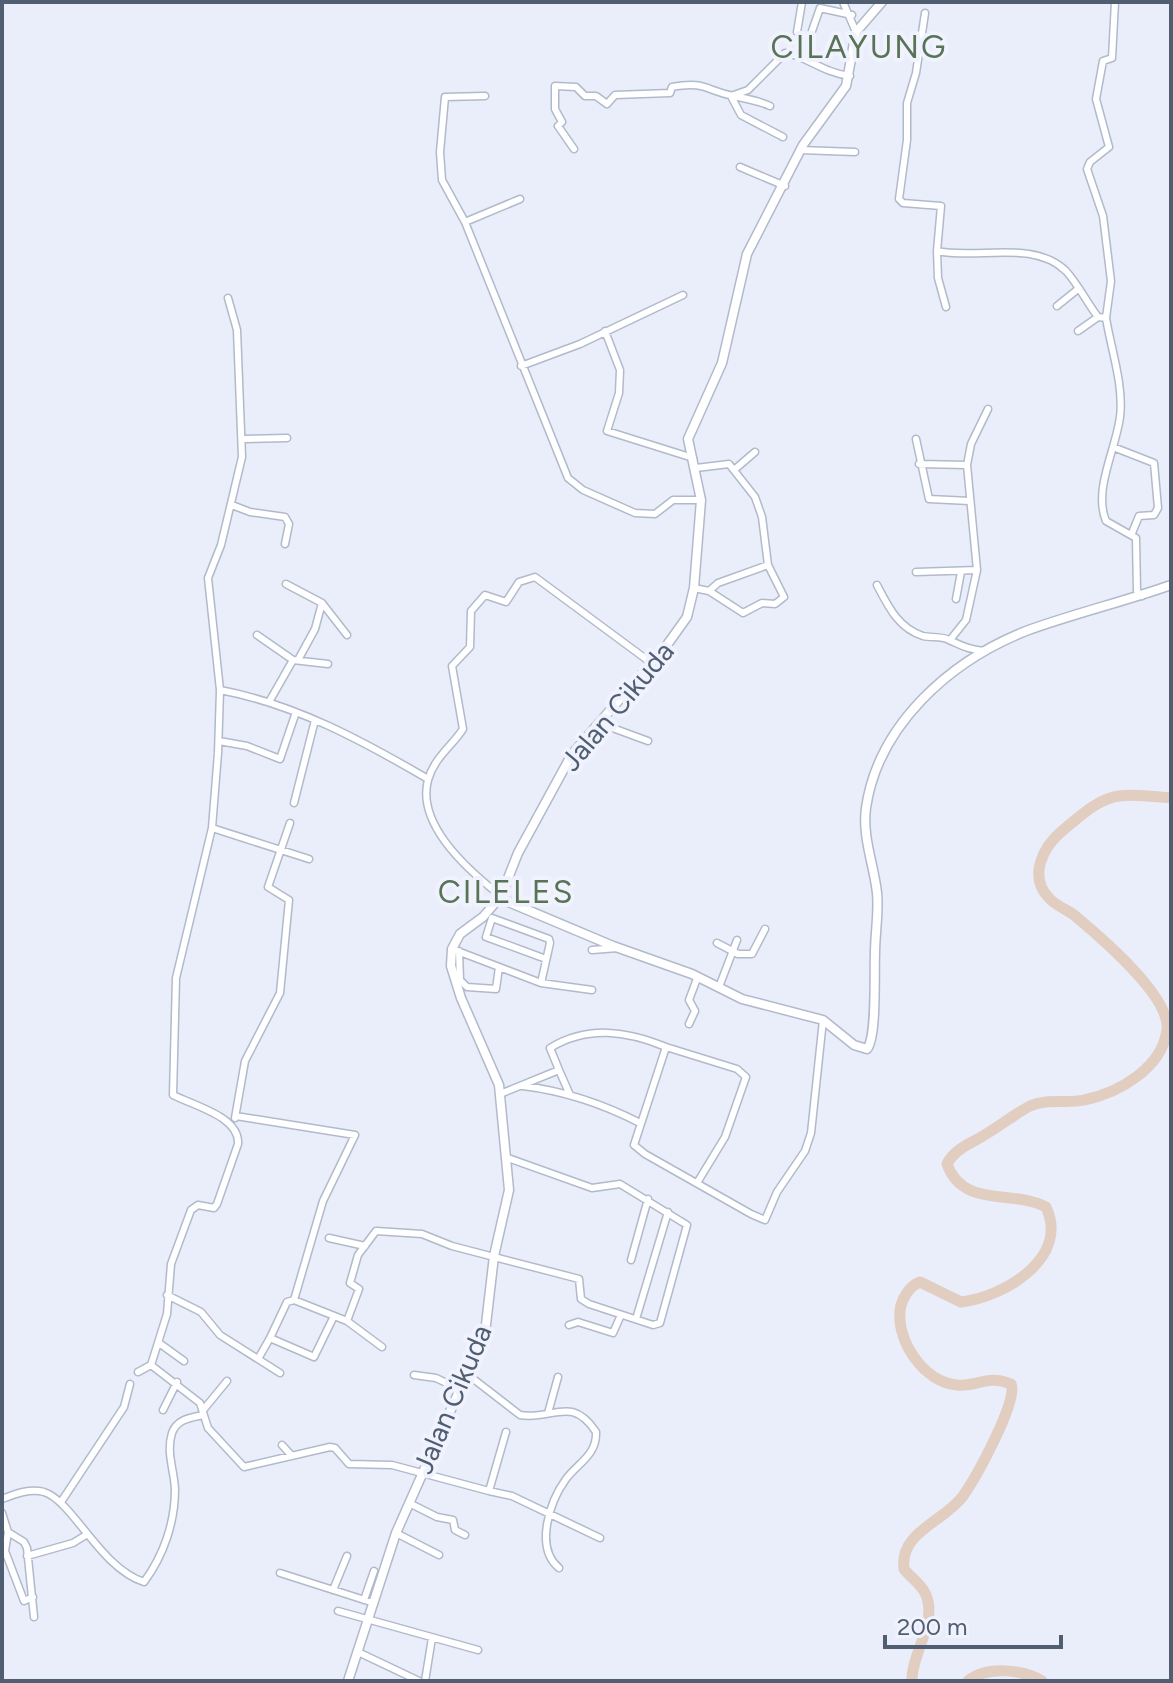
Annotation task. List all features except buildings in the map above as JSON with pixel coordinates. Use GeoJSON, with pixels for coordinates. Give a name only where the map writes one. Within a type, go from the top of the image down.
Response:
{"type":"FeatureCollection","features":[{"type":"Feature","properties":{"kind":"street"},"geometry":{"type":"LineString","coordinates":[[797,32],[802,2]]}},
{"type":"Feature","properties":{"kind":"street"},"geometry":{"type":"LineString","coordinates":[[843,2],[852,15],[856,32]]}},
{"type":"Feature","properties":{"kind":"street"},"geometry":{"type":"LineString","coordinates":[[856,32],[882,2]]}},
{"type":"Feature","properties":{"kind":"street"},"geometry":{"type":"LineString","coordinates":[[1115,2],[1112,58],[1103,61],[1096,99],[1109,147],[1087,169],[1103,216],[1111,281],[1102,318],[1120,406],[1104,517],[1112,525],[1132,533],[1138,544],[1137,591],[1142,596]]}},
{"type":"Feature","properties":{"kind":"street"},"geometry":{"type":"LineString","coordinates":[[812,31],[820,8],[852,15]]}},
{"type":"Feature","properties":{"kind":"street"},"geometry":{"type":"LineString","coordinates":[[925,13],[925,29],[907,103],[907,140],[899,199],[903,203],[941,206],[938,278],[946,307]]}},
{"type":"Feature","properties":{"kind":"street","name":"Jalan Cikuda"},"geometry":{"type":"LineString","coordinates":[[348,1681],[368,1620],[369,1602],[396,1533],[487,1328],[494,1256],[509,1190],[500,1094],[451,966],[460,934],[483,917],[500,897],[518,853],[572,754],[685,621],[694,588],[701,500],[688,439],[722,363],[747,254],[785,186],[800,150],[836,104],[850,76],[856,32]]}},
{"type":"Feature","properties":{"kind":"street"},"geometry":{"type":"LineString","coordinates":[[731,96],[748,90],[785,53],[794,53],[820,70],[850,76]]}},
{"type":"Feature","properties":{"kind":"street"},"geometry":{"type":"LineString","coordinates":[[574,149],[558,126],[562,122],[555,109],[555,86],[576,87],[585,96],[596,96],[607,104],[615,95],[670,93],[672,87],[703,84],[731,96],[755,99],[770,106]]}},
{"type":"Feature","properties":{"kind":"street"},"geometry":{"type":"LineString","coordinates":[[485,96],[445,97],[440,152],[442,180],[465,222],[568,478],[611,504],[649,515],[673,500],[701,500]]}},
{"type":"Feature","properties":{"kind":"street"},"geometry":{"type":"LineString","coordinates":[[731,96],[741,115],[783,137]]}},
{"type":"Feature","properties":{"kind":"street"},"geometry":{"type":"LineString","coordinates":[[800,150],[855,152]]}},
{"type":"Feature","properties":{"kind":"street"},"geometry":{"type":"LineString","coordinates":[[740,167],[785,186]]}},
{"type":"Feature","properties":{"kind":"street"},"geometry":{"type":"LineString","coordinates":[[465,222],[520,199]]}},
{"type":"Feature","properties":{"kind":"street"},"geometry":{"type":"LineString","coordinates":[[937,251],[962,256],[1017,253],[1044,258],[1062,267],[1102,318]]}},
{"type":"Feature","properties":{"kind":"street"},"geometry":{"type":"LineString","coordinates":[[1057,306],[1078,289]]}},
{"type":"Feature","properties":{"kind":"street"},"geometry":{"type":"LineString","coordinates":[[521,366],[683,295]]}},
{"type":"Feature","properties":{"kind":"street"},"geometry":{"type":"LineString","coordinates":[[138,1372],[151,1365],[159,1343],[167,1314],[171,1264],[191,1210],[198,1205],[214,1208],[221,1197],[239,1134],[232,1125],[173,1095],[171,1073],[176,978],[212,828],[219,741],[220,690],[208,578],[232,505],[242,439],[237,330],[228,298]]}},
{"type":"Feature","properties":{"kind":"street"},"geometry":{"type":"LineString","coordinates":[[1078,331],[1102,318]]}},
{"type":"Feature","properties":{"kind":"street"},"geometry":{"type":"LineString","coordinates":[[605,331],[620,370],[619,393],[607,431],[694,463],[729,464],[755,497],[762,517],[768,565],[784,597],[775,604],[762,603],[743,613],[709,591],[694,588]]}},
{"type":"Feature","properties":{"kind":"street"},"geometry":{"type":"LineString","coordinates":[[950,640],[966,620],[977,570],[967,465],[971,444],[988,409]]}},
{"type":"Feature","properties":{"kind":"street"},"geometry":{"type":"LineString","coordinates":[[242,439],[287,438]]}},
{"type":"Feature","properties":{"kind":"street"},"geometry":{"type":"LineString","coordinates":[[916,439],[919,464],[930,501],[970,501]]}},
{"type":"Feature","properties":{"kind":"street"},"geometry":{"type":"LineString","coordinates":[[1113,447],[1151,460],[1155,466],[1158,508],[1154,515],[1139,516],[1132,533]]}},
{"type":"Feature","properties":{"kind":"street"},"geometry":{"type":"LineString","coordinates":[[734,470],[755,452]]}},
{"type":"Feature","properties":{"kind":"street"},"geometry":{"type":"LineString","coordinates":[[919,464],[967,465]]}},
{"type":"Feature","properties":{"kind":"street"},"geometry":{"type":"LineString","coordinates":[[232,505],[250,512],[285,517],[289,524],[285,544]]}},
{"type":"Feature","properties":{"kind":"street"},"geometry":{"type":"LineString","coordinates":[[709,591],[718,583],[768,565]]}},
{"type":"Feature","properties":{"kind":"street"},"geometry":{"type":"LineString","coordinates":[[916,572],[977,570]]}},
{"type":"Feature","properties":{"kind":"street"},"geometry":{"type":"LineString","coordinates":[[956,599],[961,572]]}},
{"type":"Feature","properties":{"kind":"street"},"geometry":{"type":"LineString","coordinates":[[650,662],[539,578],[529,577],[519,582],[506,602],[485,595],[469,617],[469,650],[452,666],[463,729],[446,747],[428,779],[428,806],[435,824],[448,844],[500,897],[618,948],[698,976],[745,1000],[823,1020],[863,1050],[870,1046],[874,1034],[872,1000],[878,900],[865,820],[872,780],[887,742],[904,718],[928,694],[984,651],[1025,632],[1171,585]]}},
{"type":"Feature","properties":{"kind":"street"},"geometry":{"type":"LineString","coordinates":[[286,584],[322,603],[347,635]]}},
{"type":"Feature","properties":{"kind":"street"},"geometry":{"type":"LineString","coordinates":[[877,585],[888,609],[919,635],[950,640],[956,647],[984,651]]}},
{"type":"Feature","properties":{"kind":"street"},"geometry":{"type":"LineString","coordinates":[[269,702],[315,629],[322,603]]}},
{"type":"Feature","properties":{"kind":"street"},"geometry":{"type":"LineString","coordinates":[[257,635],[295,660],[328,664]]}},
{"type":"Feature","properties":{"kind":"street"},"geometry":{"type":"LineString","coordinates":[[220,690],[269,702],[315,720],[428,779]]}},
{"type":"Feature","properties":{"kind":"street"},"geometry":{"type":"LineString","coordinates":[[219,741],[247,746],[280,759],[296,712]]}},
{"type":"Feature","properties":{"kind":"street"},"geometry":{"type":"LineString","coordinates":[[294,803],[315,720]]}},
{"type":"Feature","properties":{"kind":"street"},"geometry":{"type":"LineString","coordinates":[[599,723],[648,741]]}},
{"type":"Feature","properties":{"kind":"street"},"geometry":{"type":"LineString","coordinates":[[232,1125],[245,1061],[280,993],[289,900],[268,887],[290,823]]}},
{"type":"Feature","properties":{"kind":"street"},"geometry":{"type":"LineString","coordinates":[[212,828],[309,859]]}},
{"type":"Feature","properties":{"kind":"street"},"geometry":{"type":"LineString","coordinates":[[541,983],[550,943],[545,936],[492,918],[486,937],[546,959]]}},
{"type":"Feature","properties":{"kind":"street"},"geometry":{"type":"LineString","coordinates":[[717,943],[743,956],[754,954],[765,929]]}},
{"type":"Feature","properties":{"kind":"street"},"geometry":{"type":"LineString","coordinates":[[719,987],[737,940]]}},
{"type":"Feature","properties":{"kind":"street"},"geometry":{"type":"LineString","coordinates":[[592,950],[618,948]]}},
{"type":"Feature","properties":{"kind":"street"},"geometry":{"type":"LineString","coordinates":[[499,967],[496,989],[467,987],[460,980],[456,950],[541,983],[592,990]]}},
{"type":"Feature","properties":{"kind":"street"},"geometry":{"type":"LineString","coordinates":[[689,1024],[695,1011],[689,1000],[698,976]]}},
{"type":"Feature","properties":{"kind":"street"},"geometry":{"type":"LineString","coordinates":[[666,1047],[640,1123],[635,1148],[761,1219],[769,1218],[777,1192],[798,1164],[811,1133],[823,1020]]}},
{"type":"Feature","properties":{"kind":"street"},"geometry":{"type":"LineString","coordinates":[[570,1095],[550,1048],[588,1033],[623,1032],[737,1069],[746,1077],[725,1137],[697,1183]]}},
{"type":"Feature","properties":{"kind":"street"},"geometry":{"type":"LineString","coordinates":[[500,1094],[559,1070]]}},
{"type":"Feature","properties":{"kind":"street"},"geometry":{"type":"LineString","coordinates":[[523,1086],[570,1095],[611,1108],[640,1123]]}},
{"type":"Feature","properties":{"kind":"street"},"geometry":{"type":"LineString","coordinates":[[236,1116],[355,1135],[323,1201],[294,1300]]}},
{"type":"Feature","properties":{"kind":"street"},"geometry":{"type":"LineString","coordinates":[[376,1231],[418,1234],[579,1279],[581,1299],[653,1325],[661,1321],[687,1228],[685,1222],[620,1184],[592,1188],[508,1158]]}},
{"type":"Feature","properties":{"kind":"street"},"geometry":{"type":"LineString","coordinates":[[631,1260],[648,1199]]}},
{"type":"Feature","properties":{"kind":"street"},"geometry":{"type":"LineString","coordinates":[[636,1319],[668,1212]]}},
{"type":"Feature","properties":{"kind":"street"},"geometry":{"type":"LineString","coordinates":[[347,1321],[359,1289],[350,1283],[350,1275],[376,1231],[376,1220]]}},
{"type":"Feature","properties":{"kind":"street"},"geometry":{"type":"LineString","coordinates":[[329,1238],[365,1246]]}},
{"type":"Feature","properties":{"kind":"street"},"geometry":{"type":"LineString","coordinates":[[167,1295],[201,1312],[220,1335],[280,1373]]}},
{"type":"Feature","properties":{"kind":"street"},"geometry":{"type":"LineString","coordinates":[[258,1359],[287,1302],[294,1300],[347,1321],[382,1347]]}},
{"type":"Feature","properties":{"kind":"street"},"geometry":{"type":"LineString","coordinates":[[569,1325],[578,1322],[613,1333],[621,1315]]}},
{"type":"Feature","properties":{"kind":"street"},"geometry":{"type":"LineString","coordinates":[[270,1338],[314,1357],[334,1316]]}},
{"type":"Feature","properties":{"kind":"street"},"geometry":{"type":"LineString","coordinates":[[159,1343],[184,1361]]}},
{"type":"Feature","properties":{"kind":"street"},"geometry":{"type":"LineString","coordinates":[[151,1365],[177,1382],[203,1412],[214,1436],[244,1467],[330,1447],[349,1464],[392,1465],[489,1491],[501,1491],[600,1538]]}},
{"type":"Feature","properties":{"kind":"street"},"geometry":{"type":"LineString","coordinates":[[467,1374],[520,1415],[566,1410],[584,1417],[596,1432],[596,1440],[586,1460],[567,1478],[551,1513],[546,1532],[551,1560],[559,1568]]}},
{"type":"Feature","properties":{"kind":"street"},"geometry":{"type":"LineString","coordinates":[[414,1375],[438,1378],[459,1389]]}},
{"type":"Feature","properties":{"kind":"street"},"geometry":{"type":"LineString","coordinates":[[548,1413],[558,1377]]}},
{"type":"Feature","properties":{"kind":"street"},"geometry":{"type":"LineString","coordinates":[[2,1499],[22,1492],[42,1491],[61,1502],[102,1554],[141,1582],[145,1581],[171,1527],[175,1491],[170,1454],[172,1433],[184,1420],[203,1412],[227,1381]]}},
{"type":"Feature","properties":{"kind":"street"},"geometry":{"type":"LineString","coordinates":[[163,1410],[177,1382]]}},
{"type":"Feature","properties":{"kind":"street"},"geometry":{"type":"LineString","coordinates":[[61,1502],[124,1407],[130,1384]]}},
{"type":"Feature","properties":{"kind":"street"},"geometry":{"type":"LineString","coordinates":[[489,1491],[506,1432]]}},
{"type":"Feature","properties":{"kind":"street"},"geometry":{"type":"LineString","coordinates":[[282,1445],[292,1456]]}},
{"type":"Feature","properties":{"kind":"street"},"geometry":{"type":"LineString","coordinates":[[409,1503],[437,1517],[453,1520],[455,1530],[465,1535]]}},
{"type":"Feature","properties":{"kind":"street"},"geometry":{"type":"LineString","coordinates":[[2,1513],[8,1532],[5,1551],[23,1601],[33,1597]]}},
{"type":"Feature","properties":{"kind":"street"},"geometry":{"type":"LineString","coordinates":[[8,1532],[24,1542],[34,1617]]}},
{"type":"Feature","properties":{"kind":"street"},"geometry":{"type":"LineString","coordinates":[[396,1533],[439,1555]]}},
{"type":"Feature","properties":{"kind":"street"},"geometry":{"type":"LineString","coordinates":[[27,1556],[73,1543],[86,1535]]}},
{"type":"Feature","properties":{"kind":"street"},"geometry":{"type":"LineString","coordinates":[[333,1590],[347,1556]]}},
{"type":"Feature","properties":{"kind":"street"},"geometry":{"type":"LineString","coordinates":[[280,1573],[369,1602],[374,1571]]}},
{"type":"Feature","properties":{"kind":"street"},"geometry":{"type":"LineString","coordinates":[[338,1611],[478,1650]]}},
{"type":"Feature","properties":{"kind":"street"},"geometry":{"type":"LineString","coordinates":[[358,1652],[422,1681],[432,1638]]}},
{"type":"Feature","properties":{"kind":"waterway"},"geometry":{"type":"LineString","coordinates":[[912,1681],[929,1614],[923,1590],[904,1569],[904,1556],[915,1536],[963,1496],[994,1440],[1012,1393],[1011,1384],[1003,1381],[957,1385],[934,1377],[908,1347],[900,1323],[901,1307],[909,1290],[920,1282],[961,1302],[996,1292],[1029,1272],[1049,1243],[1051,1226],[1046,1207],[1019,1199],[977,1193],[965,1187],[954,1178],[947,1164],[955,1153],[1030,1106],[1043,1102],[1084,1100],[1124,1085],[1137,1077],[1157,1056],[1167,1030],[1158,1001],[1146,984],[1100,937],[1049,898],[1043,889],[1039,871],[1049,845],[1090,808],[1122,796],[1171,798]]}},
{"type":"Feature","properties":{"kind":"waterway"},"geometry":{"type":"LineString","coordinates":[[968,1681],[994,1671],[1025,1674],[1042,1681]]}},
{"type":"Feature","properties":{"kind":"district","name":"CILAYUNG"},"geometry":{"type":"Point","coordinates":[859,47]}},
{"type":"Feature","properties":{"kind":"district","name":"CILELES"},"geometry":{"type":"Point","coordinates":[506,892]}}]}
